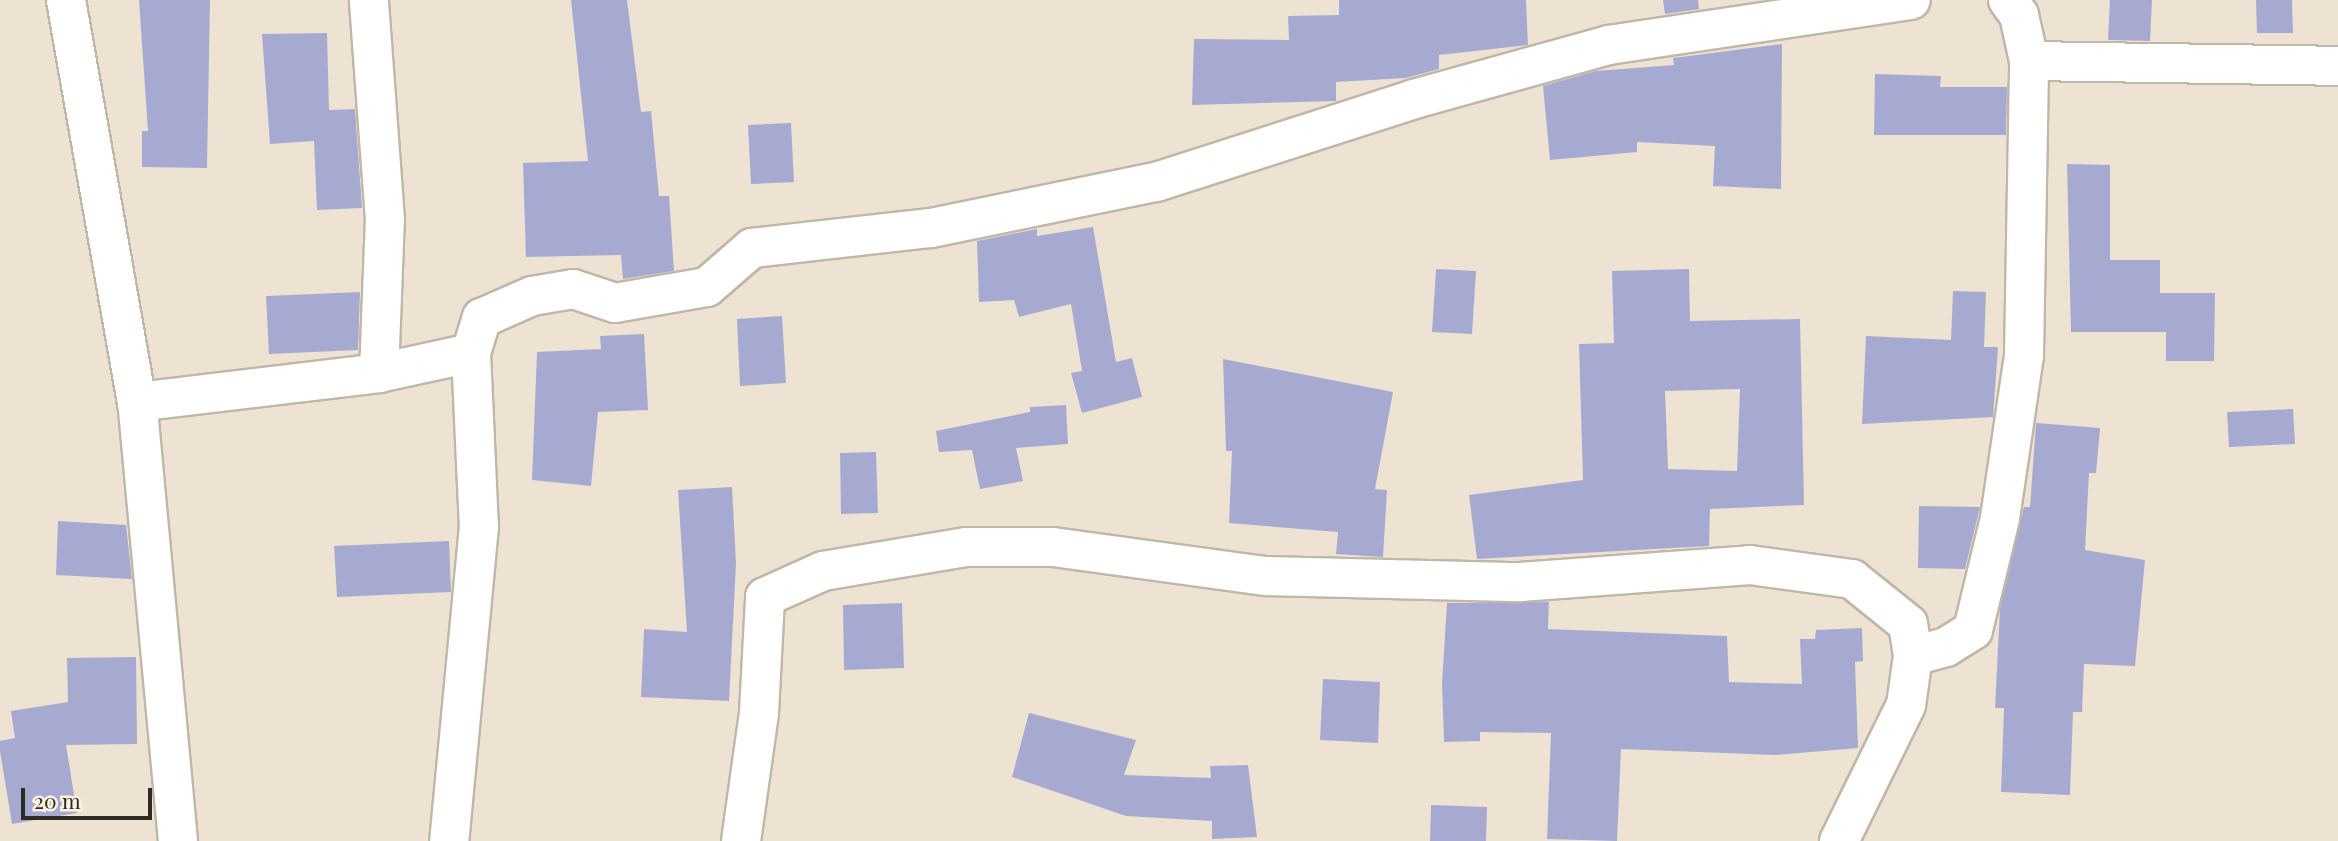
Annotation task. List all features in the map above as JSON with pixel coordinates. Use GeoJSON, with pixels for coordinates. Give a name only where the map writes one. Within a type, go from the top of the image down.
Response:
{"type":"FeatureCollection","features":[{"type":"Feature","properties":{"kind":"street"},"geometry":{"type":"LineString","coordinates":[[66,0],[137,402],[178,841]]}},
{"type":"Feature","properties":{"kind":"street"},"geometry":{"type":"LineString","coordinates":[[369,0],[385,220],[379,373]]}},
{"type":"Feature","properties":{"kind":"street"},"geometry":{"type":"LineString","coordinates":[[449,841],[479,526],[471,353],[482,318],[532,296],[573,289],[615,303],[707,287],[752,248],[931,228],[1156,182],[1414,99],[1609,45],[1911,0]]}},
{"type":"Feature","properties":{"kind":"street"},"geometry":{"type":"LineString","coordinates":[[1913,656],[1946,648],[1973,630],[2000,518],[2024,355],[2029,61],[2020,15],[2008,0]]}},
{"type":"Feature","properties":{"kind":"street"},"geometry":{"type":"LineString","coordinates":[[2029,61],[2338,66]]}},
{"type":"Feature","properties":{"kind":"street"},"geometry":{"type":"LineString","coordinates":[[137,402],[379,373],[471,353]]}},
{"type":"Feature","properties":{"kind":"street"},"geometry":{"type":"LineString","coordinates":[[741,841],[759,713],[765,597],[822,571],[966,547],[1053,547],[1266,576],[1494,582],[1750,565],[1852,579],[1908,624],[1913,656],[1906,705],[1839,841]]}},
{"type":"Feature","properties":{"kind":"building"},"geometry":{"type":"Polygon","coordinates":[[[139,0],[210,0],[207,168],[142,167],[142,131],[148,131],[139,0]]]}},
{"type":"Feature","properties":{"kind":"building"},"geometry":{"type":"Polygon","coordinates":[[[571,0],[627,0],[641,112],[651,111],[659,196],[669,196],[674,271],[623,279],[621,255],[526,257],[523,163],[588,161],[571,0]]]}},
{"type":"Feature","properties":{"kind":"building"},"geometry":{"type":"Polygon","coordinates":[[[1339,0],[1526,0],[1528,45],[1439,55],[1439,69],[1406,78],[1336,82],[1336,101],[1192,105],[1194,39],[1289,40],[1288,16],[1339,15],[1339,0]]]}},
{"type":"Feature","properties":{"kind":"building"},"geometry":{"type":"Polygon","coordinates":[[[1663,0],[1698,0],[1699,9],[1665,14],[1663,0]]]}},
{"type":"Feature","properties":{"kind":"building"},"geometry":{"type":"Polygon","coordinates":[[[2110,0],[2152,0],[2150,41],[2108,40],[2110,0]]]}},
{"type":"Feature","properties":{"kind":"building"},"geometry":{"type":"Polygon","coordinates":[[[2256,0],[2292,0],[2293,33],[2257,33],[2256,0]]]}},
{"type":"Feature","properties":{"kind":"building"},"geometry":{"type":"Polygon","coordinates":[[[327,33],[329,110],[355,109],[362,208],[317,210],[314,141],[270,144],[262,34],[327,33]]]}},
{"type":"Feature","properties":{"kind":"building"},"geometry":{"type":"Polygon","coordinates":[[[1782,44],[1781,189],[1713,186],[1715,146],[1637,142],[1637,152],[1550,160],[1543,86],[1596,71],[1674,65],[1673,58],[1782,44]]]}},
{"type":"Feature","properties":{"kind":"building"},"geometry":{"type":"Polygon","coordinates":[[[1875,74],[1941,76],[1940,87],[2007,87],[2006,135],[1874,135],[1875,74]]]}},
{"type":"Feature","properties":{"kind":"building"},"geometry":{"type":"Polygon","coordinates":[[[791,123],[794,182],[751,184],[748,125],[791,123]]]}},
{"type":"Feature","properties":{"kind":"building"},"geometry":{"type":"Polygon","coordinates":[[[2067,164],[2110,165],[2110,260],[2160,260],[2160,293],[2215,293],[2214,361],[2166,361],[2166,332],[2071,332],[2067,164]]]}},
{"type":"Feature","properties":{"kind":"building"},"geometry":{"type":"Polygon","coordinates":[[[1093,227],[1116,362],[1132,358],[1142,397],[1082,413],[1071,373],[1082,371],[1071,304],[1019,317],[1014,300],[979,302],[977,241],[1037,229],[1037,236],[1093,227]]]}},
{"type":"Feature","properties":{"kind":"building"},"geometry":{"type":"Polygon","coordinates":[[[1436,269],[1476,271],[1472,334],[1432,332],[1436,269]]]}},
{"type":"Feature","properties":{"kind":"building"},"geometry":{"type":"Polygon","coordinates":[[[1689,269],[1690,321],[1800,319],[1804,505],[1710,509],[1709,546],[1477,559],[1469,495],[1583,480],[1579,344],[1614,343],[1612,271],[1689,269]],[[1740,389],[1665,391],[1668,469],[1737,471],[1740,389]]]}},
{"type":"Feature","properties":{"kind":"building"},"geometry":{"type":"Polygon","coordinates":[[[1953,291],[1986,292],[1984,347],[1998,347],[1993,417],[1862,424],[1866,336],[1951,340],[1953,291]]]}},
{"type":"Feature","properties":{"kind":"building"},"geometry":{"type":"Polygon","coordinates":[[[360,292],[358,350],[269,354],[266,296],[360,292]]]}},
{"type":"Feature","properties":{"kind":"building"},"geometry":{"type":"Polygon","coordinates":[[[782,316],[786,383],[740,386],[737,319],[782,316]]]}},
{"type":"Feature","properties":{"kind":"building"},"geometry":{"type":"Polygon","coordinates":[[[644,334],[648,410],[598,412],[591,486],[532,480],[537,352],[601,349],[600,336],[644,334]]]}},
{"type":"Feature","properties":{"kind":"building"},"geometry":{"type":"Polygon","coordinates":[[[1223,359],[1393,392],[1375,489],[1387,490],[1383,557],[1336,554],[1338,532],[1229,523],[1232,451],[1226,451],[1223,359]]]}},
{"type":"Feature","properties":{"kind":"building"},"geometry":{"type":"Polygon","coordinates":[[[1066,405],[1068,444],[1016,448],[1023,481],[980,489],[972,450],[939,452],[936,431],[1030,412],[1030,407],[1066,405]]]}},
{"type":"Feature","properties":{"kind":"building"},"geometry":{"type":"Polygon","coordinates":[[[2293,409],[2295,444],[2229,447],[2227,412],[2293,409]]]}},
{"type":"Feature","properties":{"kind":"building"},"geometry":{"type":"Polygon","coordinates":[[[2036,423],[2100,428],[2096,473],[2089,473],[2085,550],[2145,560],[2135,666],[2084,664],[2082,712],[2073,712],[2070,795],[2001,792],[2004,708],[1995,708],[2000,609],[2024,507],[2030,507],[2036,423]]]}},
{"type":"Feature","properties":{"kind":"building"},"geometry":{"type":"Polygon","coordinates":[[[876,452],[878,513],[841,514],[840,453],[876,452]]]}},
{"type":"Feature","properties":{"kind":"building"},"geometry":{"type":"Polygon","coordinates":[[[732,487],[736,563],[729,701],[641,697],[644,629],[687,632],[678,490],[732,487]]]}},
{"type":"Feature","properties":{"kind":"building"},"geometry":{"type":"Polygon","coordinates":[[[1919,506],[1980,507],[1965,569],[1918,568],[1919,506]]]}},
{"type":"Feature","properties":{"kind":"building"},"geometry":{"type":"Polygon","coordinates":[[[58,521],[126,525],[132,579],[56,575],[58,521]]]}},
{"type":"Feature","properties":{"kind":"building"},"geometry":{"type":"Polygon","coordinates":[[[449,541],[451,592],[337,597],[334,546],[449,541]]]}},
{"type":"Feature","properties":{"kind":"building"},"geometry":{"type":"Polygon","coordinates":[[[1549,602],[1548,629],[1727,636],[1729,682],[1802,684],[1800,639],[1815,639],[1816,630],[1862,628],[1863,661],[1855,662],[1858,748],[1776,755],[1621,749],[1617,841],[1547,839],[1551,733],[1480,732],[1480,741],[1444,742],[1442,684],[1447,603],[1549,602]]]}},
{"type":"Feature","properties":{"kind":"building"},"geometry":{"type":"Polygon","coordinates":[[[902,603],[904,668],[844,670],[843,605],[902,603]]]}},
{"type":"Feature","properties":{"kind":"building"},"geometry":{"type":"Polygon","coordinates":[[[136,657],[137,744],[66,745],[77,813],[12,824],[0,751],[0,741],[15,738],[11,711],[68,702],[67,658],[136,657]]]}},
{"type":"Feature","properties":{"kind":"building"},"geometry":{"type":"Polygon","coordinates":[[[1323,679],[1380,682],[1378,743],[1320,740],[1323,679]]]}},
{"type":"Feature","properties":{"kind":"building"},"geometry":{"type":"Polygon","coordinates":[[[1029,713],[1136,740],[1124,775],[1211,778],[1210,766],[1248,765],[1257,837],[1212,839],[1212,821],[1126,816],[1012,777],[1029,713]]]}},
{"type":"Feature","properties":{"kind":"building"},"geometry":{"type":"Polygon","coordinates":[[[1431,805],[1487,807],[1486,841],[1430,841],[1431,805]]]}}]}
